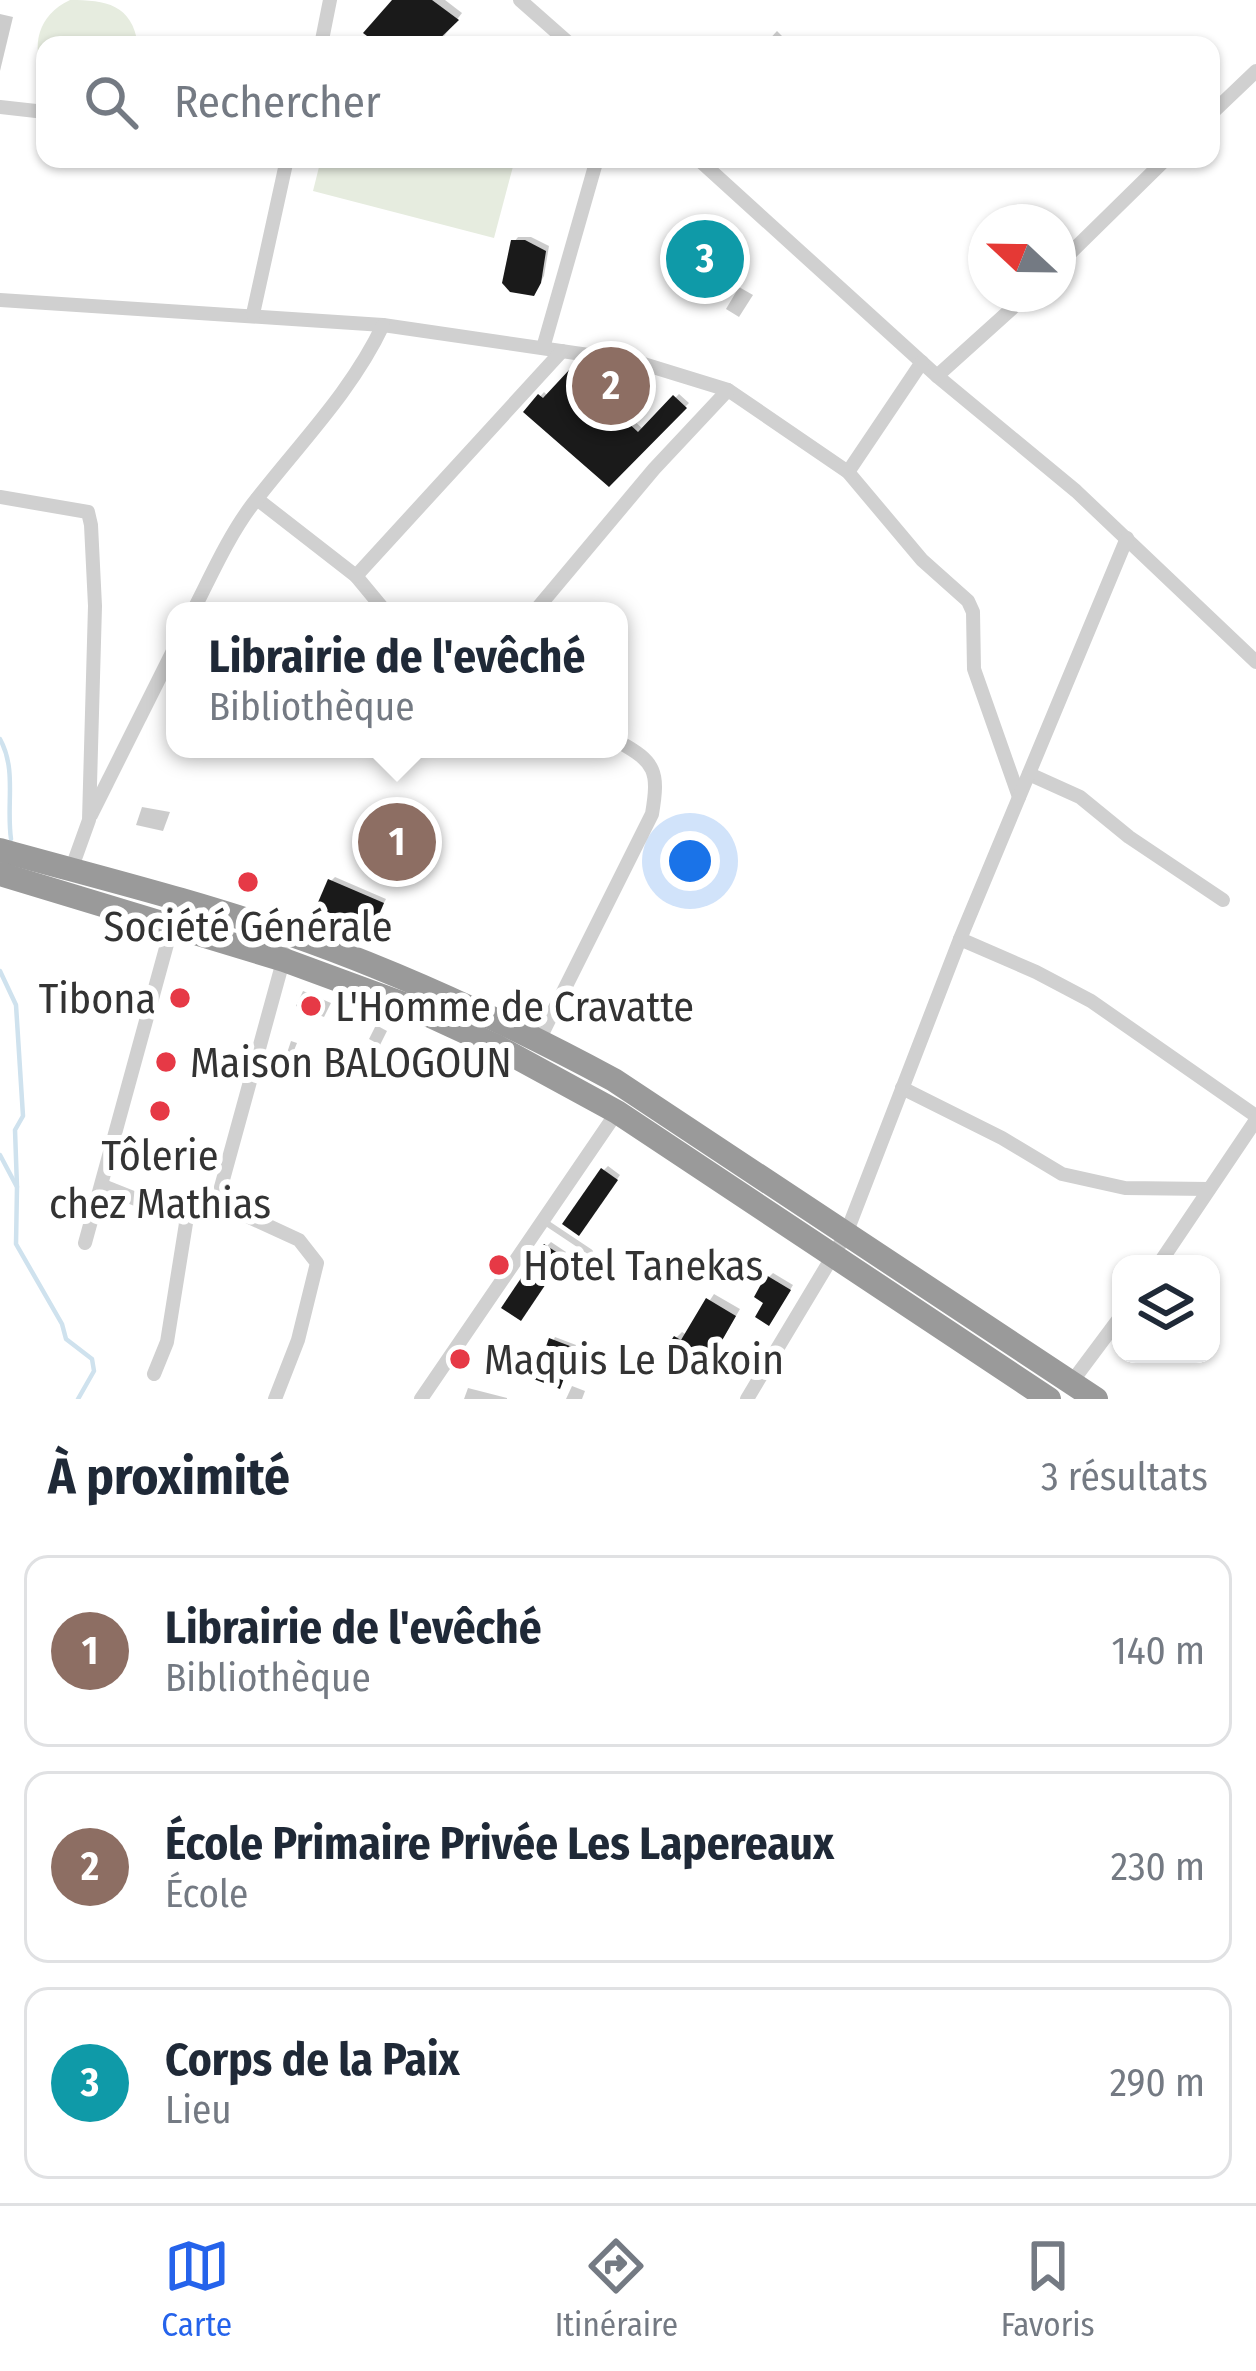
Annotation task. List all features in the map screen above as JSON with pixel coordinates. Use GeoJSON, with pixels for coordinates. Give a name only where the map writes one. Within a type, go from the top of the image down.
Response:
{"type":"FeatureCollection","features":[{"type":"Feature","properties":{"kind":"highway"},"geometry":{"type":"LineString","coordinates":[[0,850],[288,934],[539,1040],[614,1081],[1049,1399]]}},
{"type":"Feature","properties":{"kind":"highway"},"geometry":{"type":"LineString","coordinates":[[0,874],[284,960],[447,1022],[617,1112],[1096,1399]]}},
{"type":"Feature","properties":{"kind":"street"},"geometry":{"type":"LineString","coordinates":[[323,36],[330,0]]}},
{"type":"Feature","properties":{"kind":"street"},"geometry":{"type":"LineString","coordinates":[[520,0],[561,36]]}},
{"type":"Feature","properties":{"kind":"street"},"geometry":{"type":"LineString","coordinates":[[1220,105],[1256,71]]}},
{"type":"Feature","properties":{"kind":"street"},"geometry":{"type":"LineString","coordinates":[[0,106],[36,111]]}},
{"type":"Feature","properties":{"kind":"street"},"geometry":{"type":"LineString","coordinates":[[253,314],[285,168]]}},
{"type":"Feature","properties":{"kind":"street"},"geometry":{"type":"LineString","coordinates":[[543,348],[594,168]]}},
{"type":"Feature","properties":{"kind":"street"},"geometry":{"type":"LineString","coordinates":[[708,168],[937,376],[1126,538],[1256,662]]}},
{"type":"Feature","properties":{"kind":"street"},"geometry":{"type":"LineString","coordinates":[[1076,247],[1157,168]]}},
{"type":"Feature","properties":{"kind":"street"},"geometry":{"type":"LineString","coordinates":[[0,300],[383,325],[638,362],[728,390],[848,472],[922,560],[968,601],[973,613],[974,669],[1019,797]]}},
{"type":"Feature","properties":{"kind":"street"},"geometry":{"type":"LineString","coordinates":[[937,376],[1008,312]]}},
{"type":"Feature","properties":{"kind":"street"},"geometry":{"type":"LineString","coordinates":[[199,602],[257,499],[327,414],[363,364],[383,325]]}},
{"type":"Feature","properties":{"kind":"street"},"geometry":{"type":"LineString","coordinates":[[356,576],[562,351]]}},
{"type":"Feature","properties":{"kind":"street"},"geometry":{"type":"LineString","coordinates":[[848,472],[922,362]]}},
{"type":"Feature","properties":{"kind":"street"},"geometry":{"type":"LineString","coordinates":[[543,602],[654,469],[728,390]]}},
{"type":"Feature","properties":{"kind":"street"},"geometry":{"type":"LineString","coordinates":[[0,497],[88,512],[95,606],[88,820]]}},
{"type":"Feature","properties":{"kind":"street"},"geometry":{"type":"LineString","coordinates":[[257,499],[356,576],[378,602]]}},
{"type":"Feature","properties":{"kind":"street"},"geometry":{"type":"LineString","coordinates":[[747,1399],[840,1245],[1126,538]]}},
{"type":"Feature","properties":{"kind":"street"},"geometry":{"type":"LineString","coordinates":[[71,869],[88,820],[166,665]]}},
{"type":"Feature","properties":{"kind":"street"},"geometry":{"type":"LineString","coordinates":[[539,1040],[652,814],[655,773],[646,756],[628,747]]}},
{"type":"Feature","properties":{"kind":"street"},"geometry":{"type":"LineString","coordinates":[[1029,774],[1080,797],[1223,901]]}},
{"type":"Feature","properties":{"kind":"street"},"geometry":{"type":"LineString","coordinates":[[85,1243],[172,926]]}},
{"type":"Feature","properties":{"kind":"street"},"geometry":{"type":"LineString","coordinates":[[187,1217],[221,1197],[288,934]]}},
{"type":"Feature","properties":{"kind":"street"},"geometry":{"type":"LineString","coordinates":[[960,939],[1091,1001],[1256,1118],[1165,1255]]}},
{"type":"Feature","properties":{"kind":"street"},"geometry":{"type":"LineString","coordinates":[[902,1088],[1062,1174],[1125,1188],[1208,1189]]}},
{"type":"Feature","properties":{"kind":"street"},"geometry":{"type":"LineString","coordinates":[[421,1399],[617,1112]]}},
{"type":"Feature","properties":{"kind":"street"},"geometry":{"type":"LineString","coordinates":[[103,1186],[187,1217]]}},
{"type":"Feature","properties":{"kind":"street"},"geometry":{"type":"LineString","coordinates":[[221,1197],[236,1214],[299,1240],[317,1264],[298,1340],[274,1399]]}},
{"type":"Feature","properties":{"kind":"street"},"geometry":{"type":"LineString","coordinates":[[154,1374],[171,1322],[187,1217]]}},
{"type":"Feature","properties":{"kind":"street"},"geometry":{"type":"LineString","coordinates":[[1071,1383],[1112,1328]]}},
{"type":"Feature","properties":{"kind":"lane"},"geometry":{"type":"LineString","coordinates":[[542,1220],[590,1252]]}},
{"type":"Feature","properties":{"kind":"shaded area"},"geometry":{"type":"Polygon","coordinates":[[[70,0],[106,3],[123,13],[136,36],[39,36],[59,6],[70,0]]]}},
{"type":"Feature","properties":{"kind":"shaded area"},"geometry":{"type":"Polygon","coordinates":[[[319,168],[513,168],[494,238],[313,191],[319,168]]]}},
{"type":"Feature","properties":{"kind":"building"},"geometry":{"type":"Polygon","coordinates":[[[392,0],[432,0],[459,20],[442,36],[363,33],[392,0]]]}},
{"type":"Feature","properties":{"kind":"building"},"geometry":{"type":"Polygon","coordinates":[[[698,238],[722,245],[711,280],[688,273],[698,238]]]}},
{"type":"Feature","properties":{"kind":"building"},"geometry":{"type":"Polygon","coordinates":[[[511,240],[525,240],[546,251],[534,296],[510,292],[502,283],[511,240]]]}},
{"type":"Feature","properties":{"kind":"building"},"geometry":{"type":"Polygon","coordinates":[[[570,369],[638,432],[673,395],[687,408],[609,487],[523,412],[570,369]]]}},
{"type":"Feature","properties":{"kind":"building"},"geometry":{"type":"Polygon","coordinates":[[[397,816],[417,824],[398,869],[378,861],[397,816]]]}},
{"type":"Feature","properties":{"kind":"building"},"geometry":{"type":"Polygon","coordinates":[[[328,879],[384,903],[372,931],[316,907],[328,879]]]}},
{"type":"Feature","properties":{"kind":"building"},"geometry":{"type":"Polygon","coordinates":[[[601,1168],[618,1180],[579,1236],[562,1224],[601,1168]]]}},
{"type":"Feature","properties":{"kind":"building"},"geometry":{"type":"Polygon","coordinates":[[[544,1244],[564,1257],[521,1321],[501,1308],[544,1244]]]}},
{"type":"Feature","properties":{"kind":"building"},"geometry":{"type":"Polygon","coordinates":[[[766,1275],[791,1290],[769,1326],[755,1317],[763,1303],[754,1297],[766,1275]]]}},
{"type":"Feature","properties":{"kind":"building"},"geometry":{"type":"Polygon","coordinates":[[[706,1298],[736,1316],[712,1358],[720,1364],[714,1375],[705,1369],[702,1375],[671,1356],[674,1351],[667,1347],[674,1336],[681,1340],[706,1298]]]}},
{"type":"Feature","properties":{"kind":"building"},"geometry":{"type":"Polygon","coordinates":[[[549,1338],[575,1348],[560,1389],[515,1372],[523,1353],[541,1361],[549,1338]]]}},
{"type":"Feature","properties":{"kind":"waterway"},"geometry":{"type":"LineString","coordinates":[[0,739],[10,775],[11,839]]}},
{"type":"Feature","properties":{"kind":"waterway"},"geometry":{"type":"LineString","coordinates":[[0,971],[16,1005],[23,1116],[15,1130],[17,1187]]}},
{"type":"Feature","properties":{"kind":"waterway"},"geometry":{"type":"LineString","coordinates":[[0,1155],[17,1187],[16,1244],[66,1339],[92,1359],[94,1371],[78,1399]]}},
{"type":"Feature","properties":{"kind":"place","name":"Corps de la Paix"},"geometry":{"type":"Point","coordinates":[705,259]}},
{"type":"Feature","properties":{"kind":"place","name":"École Primaire Privée Les Lapereaux"},"geometry":{"type":"Point","coordinates":[611,386]}},
{"type":"Feature","properties":{"kind":"place","name":"Librairie de l'evêché"},"geometry":{"type":"Point","coordinates":[397,842]}},
{"type":"Feature","properties":{"kind":"place","name":"Société Générale"},"geometry":{"type":"Point","coordinates":[248,882]}},
{"type":"Feature","properties":{"kind":"place","name":"Tibona"},"geometry":{"type":"Point","coordinates":[180,998]}},
{"type":"Feature","properties":{"kind":"place","name":"L'Homme de Cravatte"},"geometry":{"type":"Point","coordinates":[311,1006]}},
{"type":"Feature","properties":{"kind":"place","name":"Maison BALOGOUN"},"geometry":{"type":"Point","coordinates":[166,1062]}},
{"type":"Feature","properties":{"kind":"place","name":"Tôlerie chez Mathias"},"geometry":{"type":"Point","coordinates":[160,1111]}},
{"type":"Feature","properties":{"kind":"place","name":"Hotel Tanekas"},"geometry":{"type":"Point","coordinates":[499,1265]}},
{"type":"Feature","properties":{"kind":"place","name":"Maquis Le Dakoin"},"geometry":{"type":"Point","coordinates":[460,1359]}}]}
